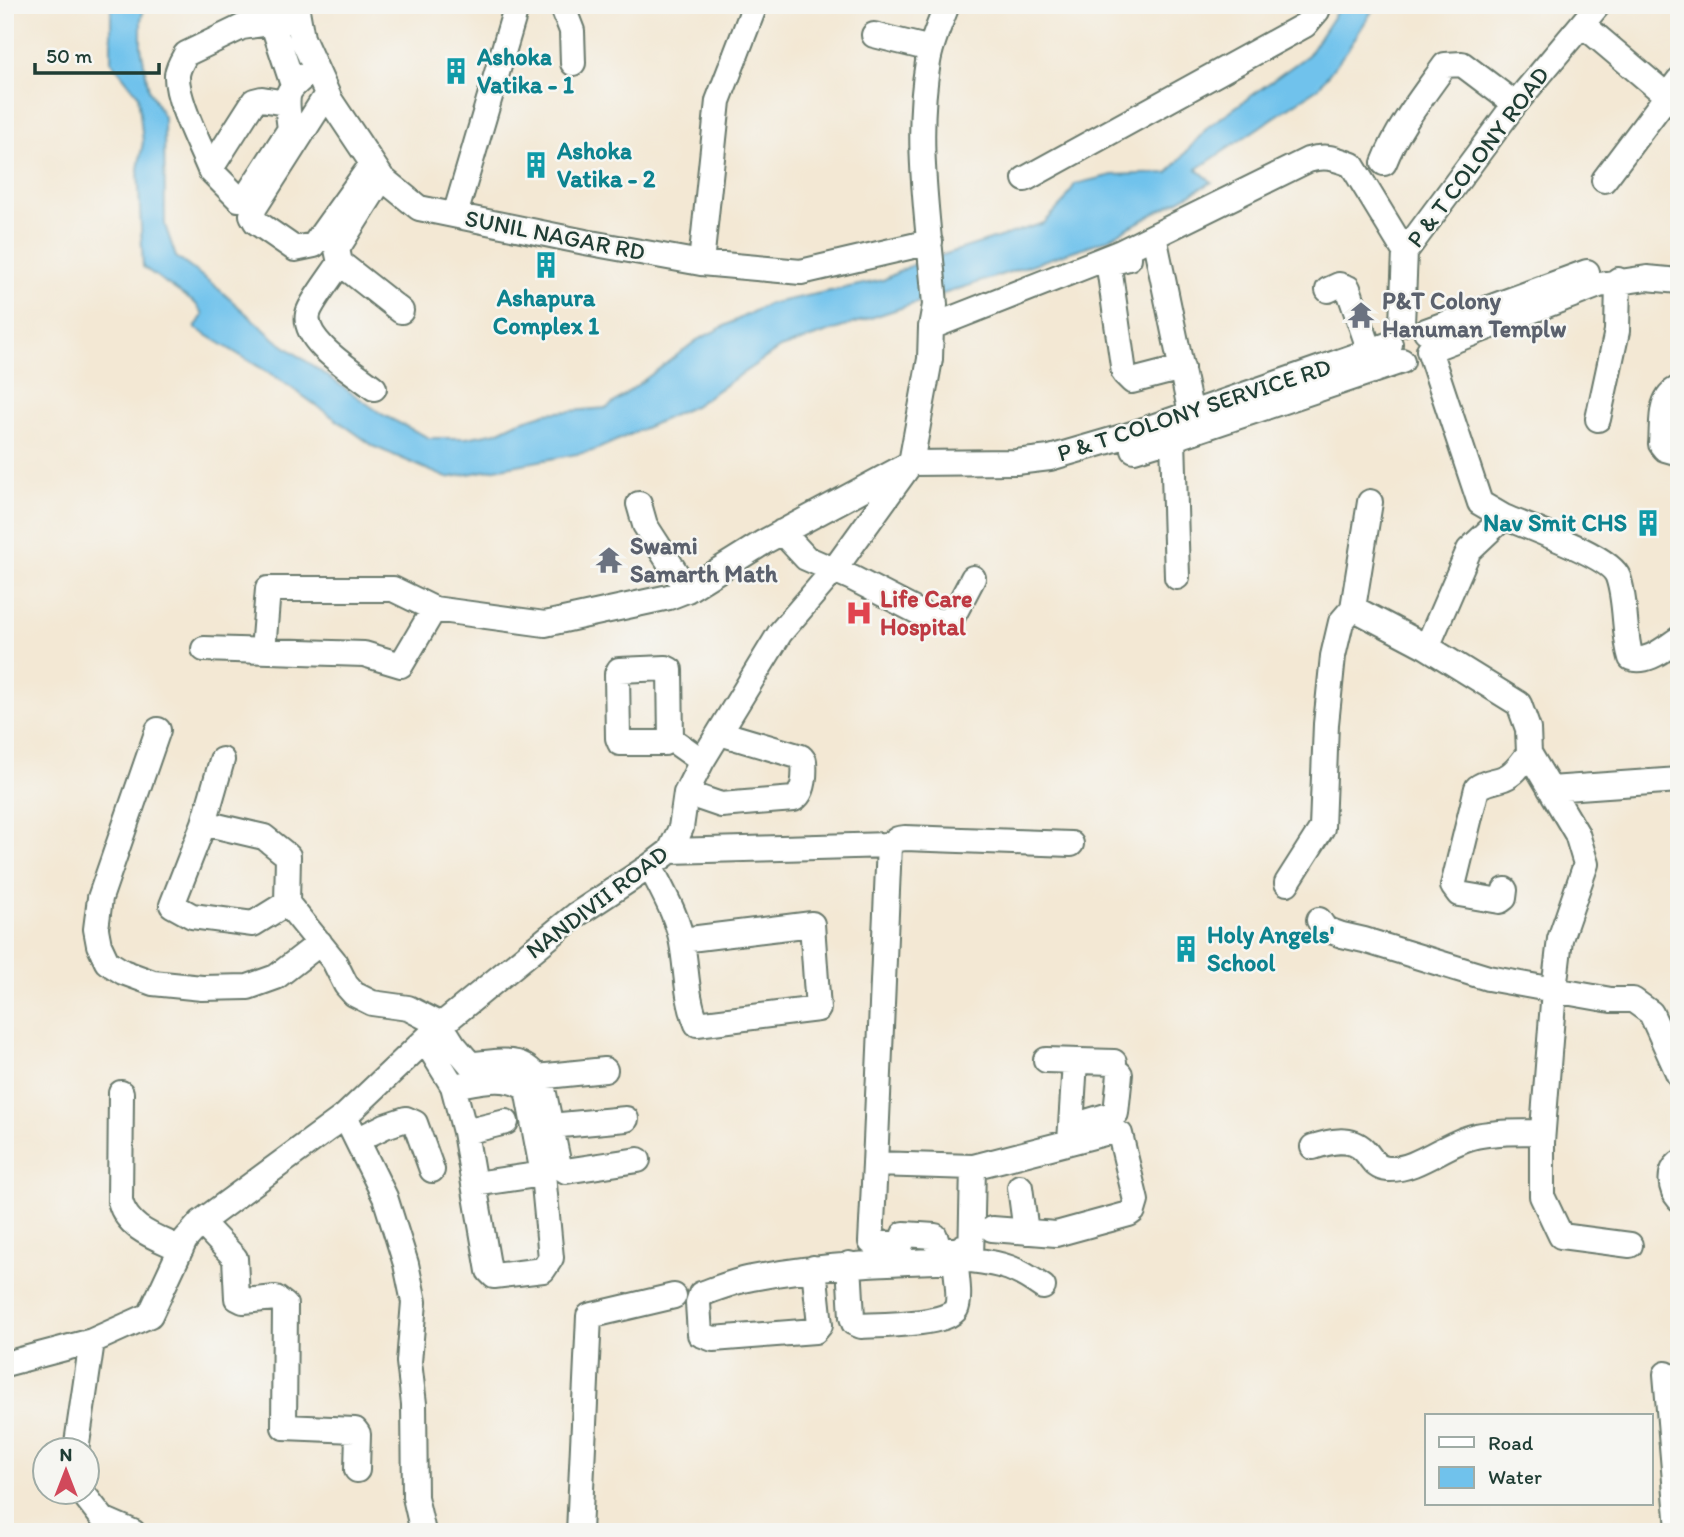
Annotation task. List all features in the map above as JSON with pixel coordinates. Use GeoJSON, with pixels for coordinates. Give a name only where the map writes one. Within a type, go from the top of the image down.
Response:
{"type":"FeatureCollection","features":[{"type":"Feature","properties":{"kind":"street"},"geometry":{"type":"LineString","coordinates":[[455,215],[517,5]]}},
{"type":"Feature","properties":{"kind":"street"},"geometry":{"type":"LineString","coordinates":[[562,5],[572,31],[573,63]]}},
{"type":"Feature","properties":{"kind":"street"},"geometry":{"type":"LineString","coordinates":[[701,262],[718,101],[755,5]]}},
{"type":"Feature","properties":{"kind":"street","name":"NANDIVII ROAD"},"geometry":{"type":"LineString","coordinates":[[5,1364],[92,1340],[150,1315],[185,1240],[201,1222],[345,1116],[433,1033],[576,915],[670,851],[681,828],[686,793],[702,761],[780,634],[834,570],[906,470],[930,359],[933,316],[930,243],[922,161],[923,111],[931,49],[947,5]]}},
{"type":"Feature","properties":{"kind":"street"},"geometry":{"type":"LineString","coordinates":[[1025,179],[1305,24],[1319,5]]}},
{"type":"Feature","properties":{"kind":"street","name":"P & T COLONY ROAD"},"geometry":{"type":"LineString","coordinates":[[1391,345],[1405,252],[1515,104],[1598,5]]}},
{"type":"Feature","properties":{"kind":"street"},"geometry":{"type":"LineString","coordinates":[[272,22],[289,94],[290,129],[246,197],[239,199],[210,170],[178,90],[177,72],[180,62],[186,54],[242,27],[272,22],[297,12]]}},
{"type":"Feature","properties":{"kind":"street","name":"SUNIL NAGAR RD"},"geometry":{"type":"LineString","coordinates":[[297,12],[302,38],[327,94],[377,171],[419,208],[585,242],[701,262],[801,272],[930,243]]}},
{"type":"Feature","properties":{"kind":"street"},"geometry":{"type":"LineString","coordinates":[[1581,24],[1674,94],[1604,180]]}},
{"type":"Feature","properties":{"kind":"street"},"geometry":{"type":"LineString","coordinates":[[874,36],[931,49]]}},
{"type":"Feature","properties":{"kind":"street"},"geometry":{"type":"LineString","coordinates":[[1384,163],[1413,110],[1445,65],[1462,64],[1515,104]]}},
{"type":"Feature","properties":{"kind":"street"},"geometry":{"type":"LineString","coordinates":[[210,170],[254,101],[289,94],[315,68]]}},
{"type":"Feature","properties":{"kind":"street"},"geometry":{"type":"LineString","coordinates":[[327,94],[254,206],[253,215],[256,222],[295,249],[314,245],[377,171]]}},
{"type":"Feature","properties":{"kind":"street"},"geometry":{"type":"LineString","coordinates":[[1182,368],[1132,380],[1124,373],[1109,267],[1308,160],[1324,156],[1352,165],[1405,252]]}},
{"type":"Feature","properties":{"kind":"street"},"geometry":{"type":"LineString","coordinates":[[377,171],[337,248],[340,263],[401,311]]}},
{"type":"Feature","properties":{"kind":"street"},"geometry":{"type":"LineString","coordinates":[[933,316],[1155,244]]}},
{"type":"Feature","properties":{"kind":"street"},"geometry":{"type":"LineString","coordinates":[[1155,244],[1182,368],[1177,577]]}},
{"type":"Feature","properties":{"kind":"street"},"geometry":{"type":"LineString","coordinates":[[1328,290],[1339,285],[1348,288],[1391,345],[1415,362],[1421,360],[1428,340],[1596,269],[1618,264],[1651,262],[1679,265]]}},
{"type":"Feature","properties":{"kind":"street"},"geometry":{"type":"LineString","coordinates":[[340,263],[307,313],[308,328],[319,344],[374,388]]}},
{"type":"Feature","properties":{"kind":"street"},"geometry":{"type":"LineString","coordinates":[[1428,340],[1618,280],[1647,278],[1679,281]]}},
{"type":"Feature","properties":{"kind":"street"},"geometry":{"type":"LineString","coordinates":[[1598,419],[1617,331],[1618,280]]}},
{"type":"Feature","properties":{"kind":"street"},"geometry":{"type":"LineString","coordinates":[[1182,426],[1391,345],[1415,323],[1428,340],[1480,503],[1504,517],[1610,565],[1619,579],[1631,657],[1637,660],[1652,655],[1679,639]]}},
{"type":"Feature","properties":{"kind":"street","name":"P & T COLONY SERVICE RD"},"geometry":{"type":"LineString","coordinates":[[906,470],[1050,458],[1182,426],[1391,345]]}},
{"type":"Feature","properties":{"kind":"street"},"geometry":{"type":"LineString","coordinates":[[1679,388],[1669,392],[1664,401],[1661,444],[1665,449],[1679,453]]}},
{"type":"Feature","properties":{"kind":"street"},"geometry":{"type":"LineString","coordinates":[[263,651],[268,589],[393,589],[434,609],[545,624],[669,597],[687,590],[782,532],[906,470]]}},
{"type":"Feature","properties":{"kind":"street"},"geometry":{"type":"LineString","coordinates":[[1287,883],[1322,828],[1326,724],[1334,656],[1341,622],[1353,608],[1370,502]]}},
{"type":"Feature","properties":{"kind":"street"},"geometry":{"type":"LineString","coordinates":[[639,504],[645,525],[687,590]]}},
{"type":"Feature","properties":{"kind":"street"},"geometry":{"type":"LineString","coordinates":[[1427,647],[1469,550],[1504,517]]}},
{"type":"Feature","properties":{"kind":"street"},"geometry":{"type":"LineString","coordinates":[[782,532],[806,558],[943,622],[952,618],[973,578]]}},
{"type":"Feature","properties":{"kind":"street"},"geometry":{"type":"LineString","coordinates":[[1353,608],[1427,647],[1519,704],[1528,729],[1529,753],[1577,834],[1586,864],[1560,939],[1542,1132],[1542,1196],[1561,1236],[1630,1245]]}},
{"type":"Feature","properties":{"kind":"street"},"geometry":{"type":"LineString","coordinates":[[204,649],[364,654],[401,665],[434,609]]}},
{"type":"Feature","properties":{"kind":"street"},"geometry":{"type":"LineString","coordinates":[[158,730],[100,898],[96,929],[99,945],[107,962],[153,983],[202,988],[247,987],[276,977],[320,943]]}},
{"type":"Feature","properties":{"kind":"street"},"geometry":{"type":"LineString","coordinates":[[686,793],[721,805],[794,799],[802,791],[805,767],[801,757],[720,733]]}},
{"type":"Feature","properties":{"kind":"street"},"geometry":{"type":"LineString","coordinates":[[671,739],[702,761]]}},
{"type":"Feature","properties":{"kind":"street"},"geometry":{"type":"LineString","coordinates":[[1505,890],[1504,898],[1500,901],[1459,894],[1453,886],[1477,788],[1486,782],[1506,778],[1529,753]]}},
{"type":"Feature","properties":{"kind":"street"},"geometry":{"type":"LineString","coordinates":[[222,760],[204,823],[172,905],[192,916],[253,924],[287,903]]}},
{"type":"Feature","properties":{"kind":"street"},"geometry":{"type":"LineString","coordinates":[[1550,789],[1679,780]]}},
{"type":"Feature","properties":{"kind":"street"},"geometry":{"type":"LineString","coordinates":[[204,823],[264,837],[288,856],[287,903],[334,961],[346,985],[354,994],[372,1003],[408,1008],[470,1064],[519,1083],[527,1089],[543,1174],[551,1258],[543,1270],[501,1276],[494,1276],[489,1271],[465,1132],[453,1086],[433,1033]]}},
{"type":"Feature","properties":{"kind":"street"},"geometry":{"type":"LineString","coordinates":[[670,851],[889,845],[905,838],[1070,844]]}},
{"type":"Feature","properties":{"kind":"street"},"geometry":{"type":"LineString","coordinates":[[889,845],[872,1242],[901,1245],[903,1234],[935,1236],[939,1250],[958,1250],[964,1244],[969,1167]]}},
{"type":"Feature","properties":{"kind":"street"},"geometry":{"type":"LineString","coordinates":[[650,866],[682,940],[687,985],[697,1024],[818,1009],[812,924],[682,940]]}},
{"type":"Feature","properties":{"kind":"street"},"geometry":{"type":"LineString","coordinates":[[1319,920],[1325,929],[1342,935],[1488,978],[1611,1000],[1633,1000],[1651,1013],[1679,1075]]}},
{"type":"Feature","properties":{"kind":"street"},"geometry":{"type":"LineString","coordinates":[[453,1086],[491,1071],[507,1060],[515,1062],[537,1077],[542,1084],[559,1166],[566,1171],[638,1160]]}},
{"type":"Feature","properties":{"kind":"street"},"geometry":{"type":"LineString","coordinates":[[875,1164],[969,1167],[1071,1134],[1116,1113],[1117,1068],[1075,1061],[1046,1060]]}},
{"type":"Feature","properties":{"kind":"street"},"geometry":{"type":"LineString","coordinates":[[1071,1134],[1075,1061]]}},
{"type":"Feature","properties":{"kind":"street"},"geometry":{"type":"LineString","coordinates":[[537,1077],[606,1070]]}},
{"type":"Feature","properties":{"kind":"street"},"geometry":{"type":"LineString","coordinates":[[121,1093],[120,1201],[124,1215],[136,1227],[181,1249]]}},
{"type":"Feature","properties":{"kind":"street"},"geometry":{"type":"LineString","coordinates":[[345,1116],[385,1197],[406,1264],[414,1302],[409,1362],[414,1404],[415,1497],[423,1532]]}},
{"type":"Feature","properties":{"kind":"street"},"geometry":{"type":"LineString","coordinates":[[357,1140],[406,1119],[415,1123],[432,1170]]}},
{"type":"Feature","properties":{"kind":"street"},"geometry":{"type":"LineString","coordinates":[[550,1126],[626,1119]]}},
{"type":"Feature","properties":{"kind":"street"},"geometry":{"type":"LineString","coordinates":[[465,1132],[506,1122]]}},
{"type":"Feature","properties":{"kind":"street"},"geometry":{"type":"LineString","coordinates":[[992,1229],[1048,1234],[1129,1214],[1135,1206],[1118,1132],[1025,1138]]}},
{"type":"Feature","properties":{"kind":"street"},"geometry":{"type":"LineString","coordinates":[[1313,1147],[1329,1141],[1357,1145],[1379,1168],[1388,1169],[1402,1168],[1476,1135],[1542,1132]]}},
{"type":"Feature","properties":{"kind":"street"},"geometry":{"type":"LineString","coordinates":[[1679,1163],[1672,1171],[1672,1183],[1679,1199]]}},
{"type":"Feature","properties":{"kind":"street"},"geometry":{"type":"LineString","coordinates":[[849,1264],[854,1323],[861,1326],[935,1320],[951,1314],[958,1301],[969,1167]]}},
{"type":"Feature","properties":{"kind":"street"},"geometry":{"type":"LineString","coordinates":[[475,1184],[543,1174]]}},
{"type":"Feature","properties":{"kind":"street"},"geometry":{"type":"LineString","coordinates":[[1020,1187],[1026,1232]]}},
{"type":"Feature","properties":{"kind":"street"},"geometry":{"type":"LineString","coordinates":[[201,1222],[235,1258],[237,1298],[243,1301],[276,1298],[285,1305],[284,1427],[355,1430],[358,1434],[357,1470]]}},
{"type":"Feature","properties":{"kind":"street"},"geometry":{"type":"LineString","coordinates":[[814,1268],[820,1325],[815,1331],[713,1339],[700,1334],[698,1303],[701,1294],[750,1278],[814,1268],[849,1264],[963,1260],[998,1264],[1020,1270],[1043,1287]]}},
{"type":"Feature","properties":{"kind":"street"},"geometry":{"type":"LineString","coordinates":[[579,1532],[589,1316],[674,1296]]}},
{"type":"Feature","properties":{"kind":"street"},"geometry":{"type":"LineString","coordinates":[[78,1436],[92,1340]]}},
{"type":"Feature","properties":{"kind":"street"},"geometry":{"type":"LineString","coordinates":[[1666,1374],[1679,1529]]}},
{"type":"Feature","properties":{"kind":"street"},"geometry":{"type":"LineString","coordinates":[[93,1506],[103,1519],[133,1532]]}},
{"type":"Feature","properties":{"kind":"water"},"geometry":{"type":"Polygon","coordinates":[[[111,5],[145,5],[141,20],[141,47],[149,90],[164,117],[165,225],[176,257],[214,285],[276,340],[383,415],[429,438],[466,438],[497,432],[546,413],[607,408],[697,340],[768,304],[883,280],[914,264],[1044,223],[1064,202],[1075,184],[1112,175],[1168,173],[1208,127],[1308,55],[1341,5],[1376,5],[1348,49],[1318,88],[1197,169],[1212,182],[1106,240],[780,348],[694,406],[593,451],[447,478],[375,447],[279,379],[195,328],[203,315],[196,304],[143,267],[138,169],[143,142],[138,95],[111,61],[111,5]]]}},
{"type":"Feature","properties":{"kind":"place","name":"Ashoka Vatika - 1"},"geometry":{"type":"Point","coordinates":[456,71]}},
{"type":"Feature","properties":{"kind":"place","name":"Ashoka Vatika - 2"},"geometry":{"type":"Point","coordinates":[536,165]}},
{"type":"Feature","properties":{"kind":"place","name":"Ashapura Complex 1"},"geometry":{"type":"Point","coordinates":[546,265]}},
{"type":"Feature","properties":{"kind":"place","name":"P&T Colony Hanuman Templw"},"geometry":{"type":"Point","coordinates":[1361,315]}},
{"type":"Feature","properties":{"kind":"place","name":"Nav Smit CHS"},"geometry":{"type":"Point","coordinates":[1648,523]}},
{"type":"Feature","properties":{"kind":"place","name":"Swami Samarth Math"},"geometry":{"type":"Point","coordinates":[609,560]}},
{"type":"Feature","properties":{"kind":"place","name":"Life Care Hospital"},"geometry":{"type":"Point","coordinates":[859,613]}},
{"type":"Feature","properties":{"kind":"place","name":"Holy Angels' School"},"geometry":{"type":"Point","coordinates":[1186,949]}}]}
